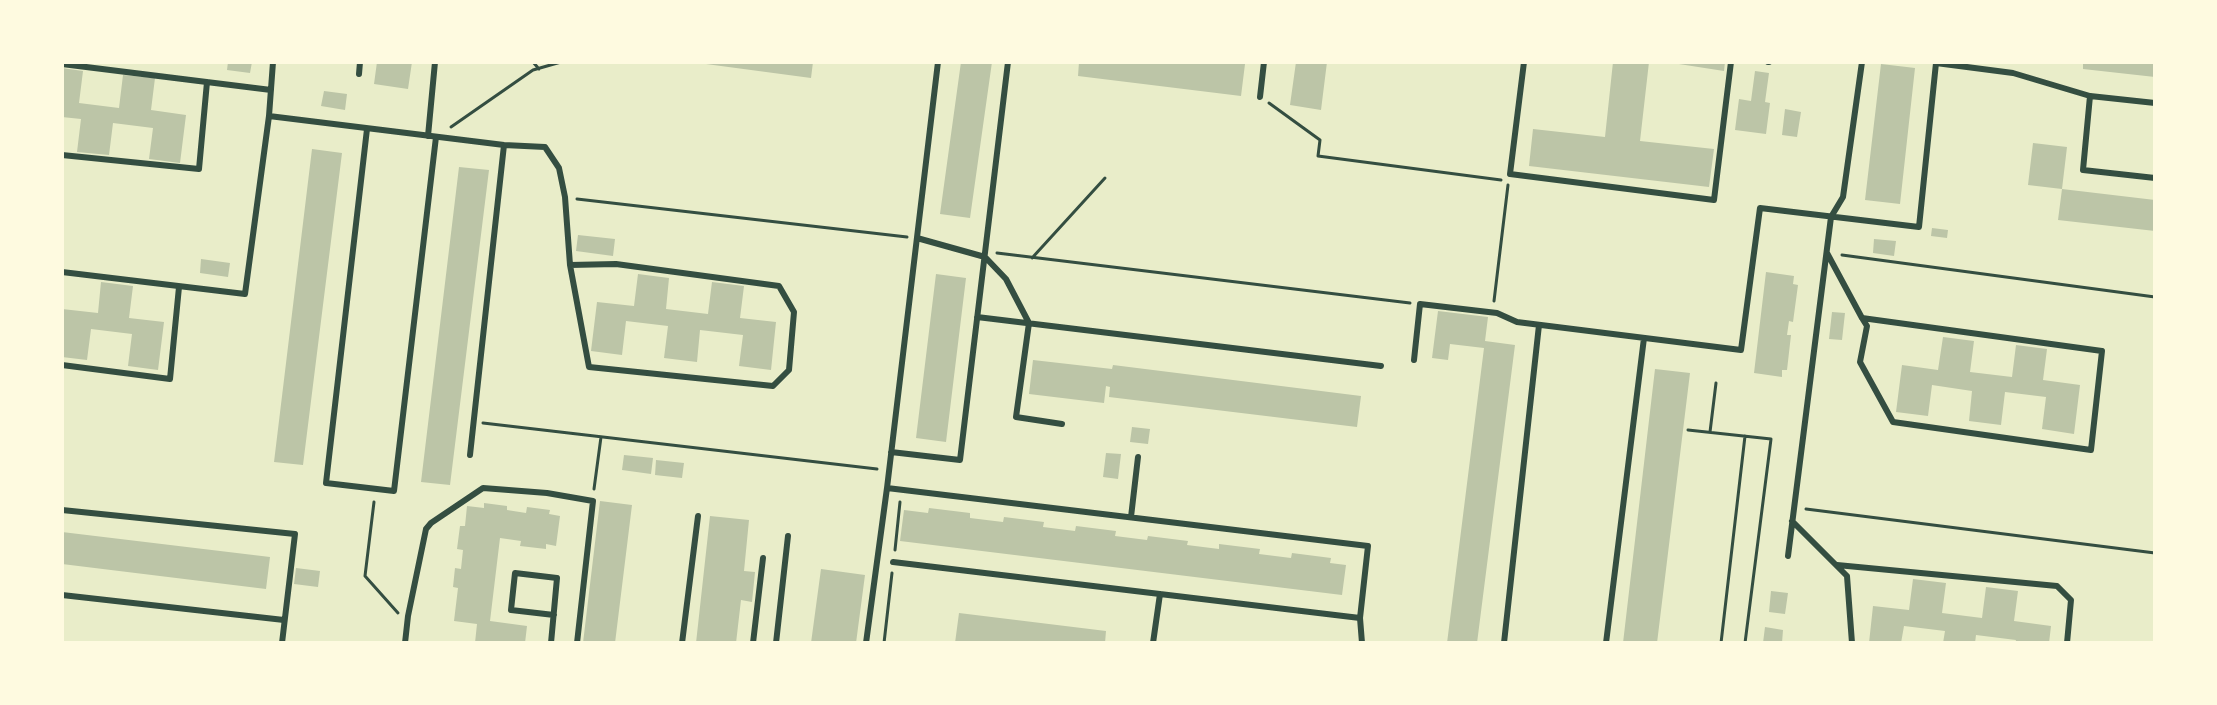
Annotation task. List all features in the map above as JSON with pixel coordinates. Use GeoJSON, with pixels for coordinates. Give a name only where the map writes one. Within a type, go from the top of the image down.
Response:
{"type":"FeatureCollection","features":[{"type":"Feature","properties":{"kind":"lane"},"geometry":{"type":"LineString","coordinates":[[62,272],[245,294],[269,116],[273,62]]}},
{"type":"Feature","properties":{"kind":"lane"},"geometry":{"type":"LineString","coordinates":[[359,74],[360,62]]}},
{"type":"Feature","properties":{"kind":"lane"},"geometry":{"type":"LineString","coordinates":[[367,129],[326,483],[394,491],[432,137],[435,62]]}},
{"type":"Feature","properties":{"kind":"lane"},"geometry":{"type":"LineString","coordinates":[[866,643],[938,62]]}},
{"type":"Feature","properties":{"kind":"lane"},"geometry":{"type":"LineString","coordinates":[[891,452],[960,460],[1008,62]]}},
{"type":"Feature","properties":{"kind":"lane"},"geometry":{"type":"LineString","coordinates":[[1260,97],[1264,62]]}},
{"type":"Feature","properties":{"kind":"lane"},"geometry":{"type":"LineString","coordinates":[[1524,62],[1510,174],[1714,200],[1731,62]]}},
{"type":"Feature","properties":{"kind":"lane"},"geometry":{"type":"LineString","coordinates":[[1788,556],[1831,217],[1843,197],[1862,62]]}},
{"type":"Feature","properties":{"kind":"lane"},"geometry":{"type":"LineString","coordinates":[[2013,73],[2014,62]]}},
{"type":"Feature","properties":{"kind":"lane"},"geometry":{"type":"LineString","coordinates":[[1414,360],[1420,304],[1492,313],[1517,322],[1741,350],[1760,208],[1919,227],[1936,63],[2013,73],[2090,96],[2155,103]]}},
{"type":"Feature","properties":{"kind":"lane"},"geometry":{"type":"LineString","coordinates":[[62,64],[271,90]]}},
{"type":"Feature","properties":{"kind":"lane"},"geometry":{"type":"LineString","coordinates":[[62,155],[199,169],[207,82]]}},
{"type":"Feature","properties":{"kind":"lane"},"geometry":{"type":"LineString","coordinates":[[2090,96],[2083,170],[2155,178]]}},
{"type":"Feature","properties":{"kind":"lane"},"geometry":{"type":"LineString","coordinates":[[269,116],[432,137],[545,147],[559,168],[565,197],[570,265],[589,367],[773,386],[789,370],[794,312],[779,286],[616,264],[570,265]]}},
{"type":"Feature","properties":{"kind":"lane"},"geometry":{"type":"LineString","coordinates":[[470,455],[504,145]]}},
{"type":"Feature","properties":{"kind":"lane"},"geometry":{"type":"LineString","coordinates":[[917,238],[985,255],[1006,279],[1029,323],[1016,417],[1062,424]]}},
{"type":"Feature","properties":{"kind":"lane"},"geometry":{"type":"LineString","coordinates":[[1827,253],[1862,318],[1867,326],[1860,362],[1893,422],[2091,450],[2102,351],[1862,318]]}},
{"type":"Feature","properties":{"kind":"lane"},"geometry":{"type":"LineString","coordinates":[[62,365],[170,379],[179,287]]}},
{"type":"Feature","properties":{"kind":"lane"},"geometry":{"type":"LineString","coordinates":[[977,317],[1381,366]]}},
{"type":"Feature","properties":{"kind":"lane"},"geometry":{"type":"LineString","coordinates":[[1504,643],[1539,325]]}},
{"type":"Feature","properties":{"kind":"lane"},"geometry":{"type":"LineString","coordinates":[[1606,643],[1644,338]]}},
{"type":"Feature","properties":{"kind":"lane"},"geometry":{"type":"LineString","coordinates":[[1131,517],[1138,457]]}},
{"type":"Feature","properties":{"kind":"lane"},"geometry":{"type":"LineString","coordinates":[[405,643],[426,529],[473,493],[483,488],[497,488],[593,501],[577,643]]}},
{"type":"Feature","properties":{"kind":"lane"},"geometry":{"type":"LineString","coordinates":[[887,488],[1368,546],[1360,618],[1362,643]]}},
{"type":"Feature","properties":{"kind":"lane"},"geometry":{"type":"LineString","coordinates":[[62,510],[295,534],[282,643]]}},
{"type":"Feature","properties":{"kind":"lane"},"geometry":{"type":"LineString","coordinates":[[682,643],[698,516]]}},
{"type":"Feature","properties":{"kind":"lane"},"geometry":{"type":"LineString","coordinates":[[1792,521],[1847,576],[1852,643]]}},
{"type":"Feature","properties":{"kind":"lane"},"geometry":{"type":"LineString","coordinates":[[776,643],[788,536]]}},
{"type":"Feature","properties":{"kind":"lane"},"geometry":{"type":"LineString","coordinates":[[753,643],[763,558]]}},
{"type":"Feature","properties":{"kind":"lane"},"geometry":{"type":"LineString","coordinates":[[893,562],[1360,618]]}},
{"type":"Feature","properties":{"kind":"lane"},"geometry":{"type":"LineString","coordinates":[[1837,565],[2057,586],[2071,600],[2067,643]]}},
{"type":"Feature","properties":{"kind":"lane"},"geometry":{"type":"LineString","coordinates":[[551,643],[554,615],[557,578],[515,573],[511,610],[554,615]]}},
{"type":"Feature","properties":{"kind":"lane"},"geometry":{"type":"LineString","coordinates":[[1153,643],[1160,594]]}},
{"type":"Feature","properties":{"kind":"lane"},"geometry":{"type":"LineString","coordinates":[[62,595],[284,620]]}},
{"type":"Feature","properties":{"kind":"path"},"geometry":{"type":"LineString","coordinates":[[533,62],[539,69]]}},
{"type":"Feature","properties":{"kind":"path"},"geometry":{"type":"LineString","coordinates":[[432,137],[539,69],[561,62]]}},
{"type":"Feature","properties":{"kind":"path"},"geometry":{"type":"LineString","coordinates":[[1260,97],[1320,140],[1318,156],[1509,181],[1492,313]]}},
{"type":"Feature","properties":{"kind":"path"},"geometry":{"type":"LineString","coordinates":[[1032,258],[1105,178]]}},
{"type":"Feature","properties":{"kind":"path"},"geometry":{"type":"LineString","coordinates":[[565,197],[917,238]]}},
{"type":"Feature","properties":{"kind":"path"},"geometry":{"type":"LineString","coordinates":[[1827,253],[2155,297]]}},
{"type":"Feature","properties":{"kind":"path"},"geometry":{"type":"LineString","coordinates":[[985,255],[1420,304]]}},
{"type":"Feature","properties":{"kind":"path"},"geometry":{"type":"LineString","coordinates":[[1710,432],[1716,383]]}},
{"type":"Feature","properties":{"kind":"path"},"geometry":{"type":"LineString","coordinates":[[474,422],[889,470]]}},
{"type":"Feature","properties":{"kind":"path"},"geometry":{"type":"LineString","coordinates":[[1688,430],[1771,439],[1745,643]]}},
{"type":"Feature","properties":{"kind":"path"},"geometry":{"type":"LineString","coordinates":[[1721,643],[1745,436]]}},
{"type":"Feature","properties":{"kind":"path"},"geometry":{"type":"LineString","coordinates":[[593,501],[601,437]]}},
{"type":"Feature","properties":{"kind":"path"},"geometry":{"type":"LineString","coordinates":[[376,489],[365,576],[407,623]]}},
{"type":"Feature","properties":{"kind":"path"},"geometry":{"type":"LineString","coordinates":[[1794,508],[2155,553]]}},
{"type":"Feature","properties":{"kind":"building"},"geometry":{"type":"Polygon","coordinates":[[[228,62],[252,62],[250,73],[227,70],[228,62]]]}},
{"type":"Feature","properties":{"kind":"building"},"geometry":{"type":"Polygon","coordinates":[[[377,62],[412,62],[408,89],[374,84],[377,62]]]}},
{"type":"Feature","properties":{"kind":"building"},"geometry":{"type":"Polygon","coordinates":[[[691,62],[813,62],[811,78],[691,62]]]}},
{"type":"Feature","properties":{"kind":"building"},"geometry":{"type":"Polygon","coordinates":[[[961,62],[992,62],[970,218],[940,214],[961,62]]]}},
{"type":"Feature","properties":{"kind":"building"},"geometry":{"type":"Polygon","coordinates":[[[1079,62],[1245,64],[1241,96],[1078,76],[1079,62]]]}},
{"type":"Feature","properties":{"kind":"building"},"geometry":{"type":"Polygon","coordinates":[[[1296,62],[1327,62],[1321,110],[1290,105],[1296,62]]]}},
{"type":"Feature","properties":{"kind":"building"},"geometry":{"type":"Polygon","coordinates":[[[1613,62],[1649,62],[1640,141],[1714,149],[1709,187],[1529,166],[1533,129],[1605,137],[1613,62]]]}},
{"type":"Feature","properties":{"kind":"building"},"geometry":{"type":"Polygon","coordinates":[[[1666,62],[1725,62],[1724,71],[1666,62]]]}},
{"type":"Feature","properties":{"kind":"building"},"geometry":{"type":"Polygon","coordinates":[[[2083,62],[2155,62],[2155,77],[2083,69],[2083,62]]]}},
{"type":"Feature","properties":{"kind":"building"},"geometry":{"type":"Polygon","coordinates":[[[1881,64],[1915,68],[1900,204],[1865,200],[1881,64]]]}},
{"type":"Feature","properties":{"kind":"building"},"geometry":{"type":"Polygon","coordinates":[[[62,68],[83,71],[79,103],[119,108],[123,75],[155,78],[151,110],[186,115],[180,163],[149,159],[153,128],[113,123],[109,155],[77,152],[81,119],[62,117],[62,68]]]}},
{"type":"Feature","properties":{"kind":"building"},"geometry":{"type":"Polygon","coordinates":[[[1755,71],[1769,73],[1765,102],[1770,103],[1766,134],[1735,130],[1739,99],[1751,101],[1755,71]]]}},
{"type":"Feature","properties":{"kind":"building"},"geometry":{"type":"Polygon","coordinates":[[[324,91],[347,94],[345,110],[321,106],[324,91]]]}},
{"type":"Feature","properties":{"kind":"building"},"geometry":{"type":"Polygon","coordinates":[[[1785,109],[1801,112],[1797,137],[1782,135],[1785,109]]]}},
{"type":"Feature","properties":{"kind":"building"},"geometry":{"type":"Polygon","coordinates":[[[2033,143],[2067,147],[2062,189],[2028,185],[2033,143]]]}},
{"type":"Feature","properties":{"kind":"building"},"geometry":{"type":"Polygon","coordinates":[[[312,149],[342,153],[303,465],[274,462],[312,149]]]}},
{"type":"Feature","properties":{"kind":"building"},"geometry":{"type":"Polygon","coordinates":[[[459,167],[489,170],[450,485],[421,482],[459,167]]]}},
{"type":"Feature","properties":{"kind":"building"},"geometry":{"type":"Polygon","coordinates":[[[2062,189],[2155,200],[2155,231],[2058,220],[2062,189]]]}},
{"type":"Feature","properties":{"kind":"building"},"geometry":{"type":"Polygon","coordinates":[[[1932,228],[1948,230],[1947,238],[1931,236],[1932,228]]]}},
{"type":"Feature","properties":{"kind":"building"},"geometry":{"type":"Polygon","coordinates":[[[578,235],[615,239],[613,256],[576,251],[578,235]]]}},
{"type":"Feature","properties":{"kind":"building"},"geometry":{"type":"Polygon","coordinates":[[[1874,239],[1896,241],[1894,256],[1873,253],[1874,239]]]}},
{"type":"Feature","properties":{"kind":"building"},"geometry":{"type":"Polygon","coordinates":[[[201,259],[230,263],[228,277],[200,273],[201,259]]]}},
{"type":"Feature","properties":{"kind":"building"},"geometry":{"type":"Polygon","coordinates":[[[1766,272],[1794,276],[1793,284],[1798,285],[1793,322],[1789,321],[1787,335],[1791,335],[1787,370],[1782,370],[1782,377],[1754,373],[1766,272]]]}},
{"type":"Feature","properties":{"kind":"building"},"geometry":{"type":"Polygon","coordinates":[[[638,274],[669,278],[666,309],[708,314],[712,282],[744,286],[740,318],[776,322],[771,370],[739,366],[743,335],[700,330],[697,362],[664,358],[668,326],[626,321],[622,355],[591,351],[597,302],[634,306],[638,274]]]}},
{"type":"Feature","properties":{"kind":"building"},"geometry":{"type":"Polygon","coordinates":[[[936,274],[966,278],[946,442],[916,438],[936,274]]]}},
{"type":"Feature","properties":{"kind":"building"},"geometry":{"type":"Polygon","coordinates":[[[101,282],[133,286],[129,318],[164,322],[158,370],[128,366],[132,334],[91,329],[87,360],[62,357],[62,309],[98,313],[101,282]]]}},
{"type":"Feature","properties":{"kind":"building"},"geometry":{"type":"Polygon","coordinates":[[[1438,311],[1488,317],[1485,341],[1515,345],[1477,643],[1447,643],[1484,348],[1450,344],[1448,360],[1432,358],[1438,311]]]}},
{"type":"Feature","properties":{"kind":"building"},"geometry":{"type":"Polygon","coordinates":[[[1832,312],[1845,313],[1842,340],[1829,339],[1832,312]]]}},
{"type":"Feature","properties":{"kind":"building"},"geometry":{"type":"Polygon","coordinates":[[[1943,337],[1974,341],[1970,372],[2012,377],[2016,345],[2047,349],[2043,380],[2080,385],[2074,434],[2042,429],[2046,397],[2005,392],[2001,425],[1969,421],[1972,391],[1932,385],[1928,416],[1896,412],[1902,365],[1938,370],[1943,337]]]}},
{"type":"Feature","properties":{"kind":"building"},"geometry":{"type":"Polygon","coordinates":[[[1033,360],[1112,369],[1113,365],[1361,396],[1357,427],[1109,397],[1110,387],[1106,386],[1104,403],[1029,394],[1033,360]]]}},
{"type":"Feature","properties":{"kind":"building"},"geometry":{"type":"Polygon","coordinates":[[[1655,369],[1690,373],[1657,643],[1623,643],[1655,369]]]}},
{"type":"Feature","properties":{"kind":"building"},"geometry":{"type":"Polygon","coordinates":[[[1132,427],[1150,429],[1148,444],[1130,442],[1132,427]]]}},
{"type":"Feature","properties":{"kind":"building"},"geometry":{"type":"Polygon","coordinates":[[[1106,453],[1121,454],[1118,479],[1103,477],[1106,453]]]}},
{"type":"Feature","properties":{"kind":"building"},"geometry":{"type":"Polygon","coordinates":[[[624,455],[653,458],[651,474],[622,470],[624,455]]]}},
{"type":"Feature","properties":{"kind":"building"},"geometry":{"type":"Polygon","coordinates":[[[656,460],[684,463],[682,478],[655,475],[656,460]]]}},
{"type":"Feature","properties":{"kind":"building"},"geometry":{"type":"Polygon","coordinates":[[[600,501],[632,505],[615,643],[583,643],[600,501]]]}},
{"type":"Feature","properties":{"kind":"building"},"geometry":{"type":"Polygon","coordinates":[[[484,503],[507,506],[507,510],[526,513],[527,507],[550,510],[549,514],[560,516],[556,546],[546,544],[546,549],[520,546],[521,541],[500,538],[490,621],[527,626],[525,643],[475,643],[477,624],[454,621],[458,588],[453,587],[455,568],[461,569],[463,550],[457,549],[460,526],[465,526],[467,506],[484,508],[484,503]]]}},
{"type":"Feature","properties":{"kind":"building"},"geometry":{"type":"Polygon","coordinates":[[[929,508],[970,513],[970,518],[1003,522],[1004,517],[1044,522],[1043,527],[1075,531],[1076,526],[1116,531],[1115,536],[1188,541],[1187,545],[1219,549],[1219,544],[1260,549],[1259,554],[1291,558],[1292,553],[1331,558],[1330,563],[1346,565],[1342,595],[900,541],[904,510],[928,513],[929,508]]]}},
{"type":"Feature","properties":{"kind":"building"},"geometry":{"type":"Polygon","coordinates":[[[710,516],[749,520],[744,571],[755,572],[752,602],[741,600],[736,643],[696,643],[710,516]]]}},
{"type":"Feature","properties":{"kind":"building"},"geometry":{"type":"Polygon","coordinates":[[[62,532],[270,557],[266,589],[62,564],[62,532]]]}},
{"type":"Feature","properties":{"kind":"building"},"geometry":{"type":"Polygon","coordinates":[[[296,568],[320,571],[318,587],[294,584],[296,568]]]}},
{"type":"Feature","properties":{"kind":"building"},"geometry":{"type":"Polygon","coordinates":[[[821,569],[865,575],[856,643],[811,643],[821,569]]]}},
{"type":"Feature","properties":{"kind":"building"},"geometry":{"type":"Polygon","coordinates":[[[1913,579],[1946,583],[1942,613],[1982,618],[1986,587],[2018,591],[2014,621],[2051,626],[2049,643],[2015,643],[2016,640],[1976,635],[1975,643],[1943,643],[1945,631],[1904,626],[1901,643],[1869,643],[1873,606],[1909,610],[1913,579]]]}},
{"type":"Feature","properties":{"kind":"building"},"geometry":{"type":"Polygon","coordinates":[[[1771,591],[1788,593],[1785,614],[1769,612],[1771,591]]]}},
{"type":"Feature","properties":{"kind":"building"},"geometry":{"type":"Polygon","coordinates":[[[959,613],[1106,631],[1105,643],[955,643],[959,613]]]}},
{"type":"Feature","properties":{"kind":"building"},"geometry":{"type":"Polygon","coordinates":[[[1765,627],[1783,630],[1782,643],[1763,643],[1765,627]]]}}]}
